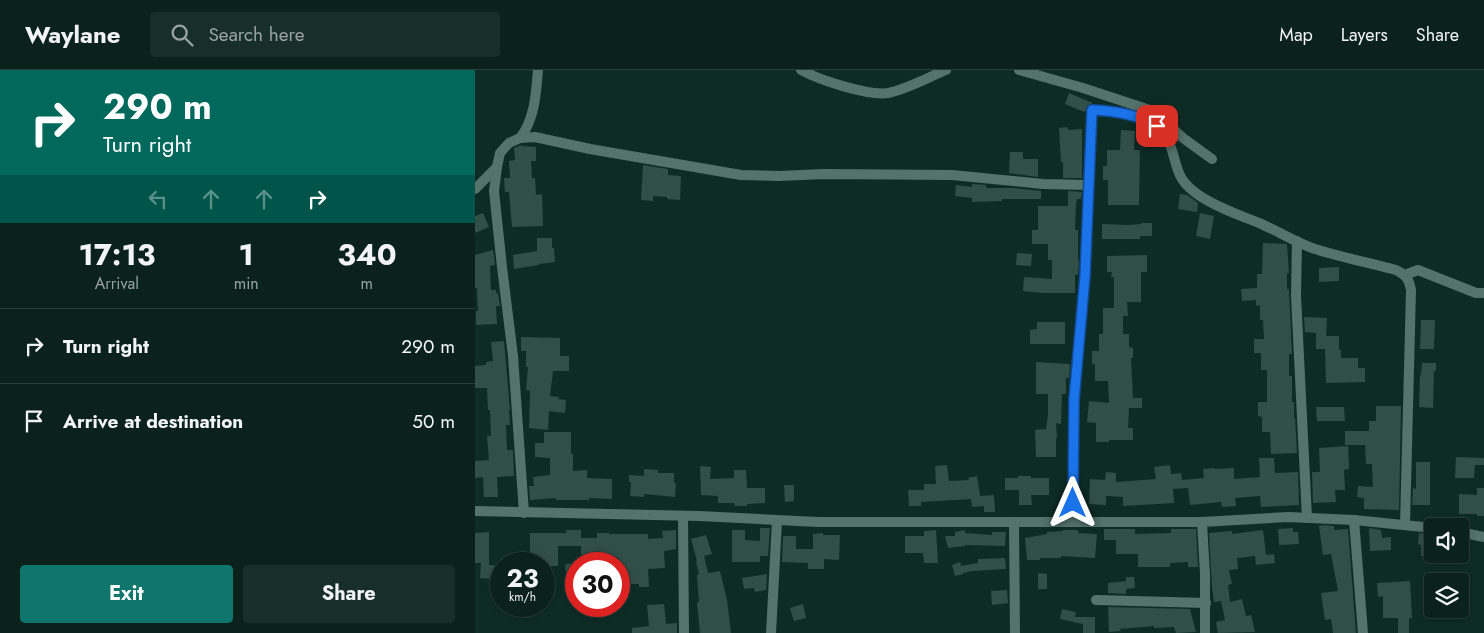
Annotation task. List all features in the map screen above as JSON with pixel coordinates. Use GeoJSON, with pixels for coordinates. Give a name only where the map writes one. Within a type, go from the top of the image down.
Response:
{"type":"FeatureCollection","features":[{"type":"Feature","properties":{"kind":"street"},"geometry":{"type":"LineString","coordinates":[[520,138],[525,131],[532,111],[538,70]]}},
{"type":"Feature","properties":{"kind":"street"},"geometry":{"type":"LineString","coordinates":[[801,70],[825,80],[880,93],[896,90],[946,70]]}},
{"type":"Feature","properties":{"kind":"street"},"geometry":{"type":"LineString","coordinates":[[1019,70],[1083,88],[1153,111],[1183,138],[1212,159]]}},
{"type":"Feature","properties":{"kind":"street"},"geometry":{"type":"LineString","coordinates":[[1073,522],[1074,400],[1085,276],[1092,110],[1111,111],[1137,116],[1157,126],[1169,140],[1181,178],[1193,192],[1210,202],[1326,252],[1396,270],[1405,275],[1411,290],[1405,525]]}},
{"type":"Feature","properties":{"kind":"street"},"geometry":{"type":"LineString","coordinates":[[524,512],[513,356],[501,268],[495,192],[500,153],[509,143],[520,138],[535,137],[590,149],[741,174],[779,176],[825,174],[952,175],[1000,181],[1089,185]]}},
{"type":"Feature","properties":{"kind":"street"},"geometry":{"type":"LineString","coordinates":[[475,189],[497,167]]}},
{"type":"Feature","properties":{"kind":"street"},"geometry":{"type":"LineString","coordinates":[[1297,241],[1296,296],[1307,518]]}},
{"type":"Feature","properties":{"kind":"street"},"geometry":{"type":"LineString","coordinates":[[1405,275],[1418,270],[1476,293],[1484,293]]}},
{"type":"Feature","properties":{"kind":"street"},"geometry":{"type":"LineString","coordinates":[[475,512],[699,516],[777,521],[1014,523],[1202,522],[1307,518],[1354,520],[1424,527]]}},
{"type":"Feature","properties":{"kind":"street"},"geometry":{"type":"LineString","coordinates":[[683,516],[684,633]]}},
{"type":"Feature","properties":{"kind":"street"},"geometry":{"type":"LineString","coordinates":[[1354,520],[1363,633]]}},
{"type":"Feature","properties":{"kind":"street"},"geometry":{"type":"LineString","coordinates":[[771,633],[777,521]]}},
{"type":"Feature","properties":{"kind":"street"},"geometry":{"type":"LineString","coordinates":[[1202,522],[1206,603],[1205,633]]}},
{"type":"Feature","properties":{"kind":"street"},"geometry":{"type":"LineString","coordinates":[[1014,523],[1015,633]]}},
{"type":"Feature","properties":{"kind":"street"},"geometry":{"type":"LineString","coordinates":[[1469,534],[1484,536]]}},
{"type":"Feature","properties":{"kind":"street"},"geometry":{"type":"LineString","coordinates":[[1097,600],[1206,603]]}},
{"type":"Feature","properties":{"kind":"building"},"geometry":{"type":"Polygon","coordinates":[[[1069,93],[1093,103],[1087,106],[1085,112],[1079,110],[1065,104],[1069,93]]]}},
{"type":"Feature","properties":{"kind":"building"},"geometry":{"type":"Polygon","coordinates":[[[1067,127],[1068,130],[1082,129],[1082,178],[1063,178],[1059,128],[1067,127]]]}},
{"type":"Feature","properties":{"kind":"building"},"geometry":{"type":"Polygon","coordinates":[[[1121,130],[1135,131],[1134,150],[1140,150],[1139,205],[1108,205],[1108,180],[1103,180],[1103,166],[1107,166],[1107,150],[1120,150],[1121,130]]]}},
{"type":"Feature","properties":{"kind":"building"},"geometry":{"type":"Polygon","coordinates":[[[522,145],[536,147],[536,161],[531,161],[532,178],[535,178],[536,195],[542,194],[543,226],[512,227],[509,192],[505,192],[504,178],[510,178],[509,161],[515,160],[514,148],[522,145]]]}},
{"type":"Feature","properties":{"kind":"building"},"geometry":{"type":"Polygon","coordinates":[[[1010,152],[1023,152],[1023,159],[1038,159],[1038,177],[1009,173],[1010,152]]]}},
{"type":"Feature","properties":{"kind":"building"},"geometry":{"type":"Polygon","coordinates":[[[643,165],[668,169],[668,175],[681,176],[680,200],[653,196],[653,201],[641,200],[643,165]]]}},
{"type":"Feature","properties":{"kind":"building"},"geometry":{"type":"Polygon","coordinates":[[[972,184],[986,185],[986,188],[1014,188],[1041,191],[1041,199],[1002,199],[1002,201],[972,202],[972,198],[955,196],[956,185],[972,187],[972,184]]]}},
{"type":"Feature","properties":{"kind":"building"},"geometry":{"type":"Polygon","coordinates":[[[1068,191],[1082,192],[1081,199],[1077,199],[1076,204],[1075,230],[1078,230],[1079,261],[1078,275],[1075,275],[1075,293],[1023,291],[1024,277],[1052,279],[1052,260],[1048,260],[1048,244],[1032,244],[1032,230],[1038,230],[1038,206],[1068,206],[1068,191]]]}},
{"type":"Feature","properties":{"kind":"building"},"geometry":{"type":"Polygon","coordinates":[[[1180,194],[1187,195],[1198,203],[1197,212],[1178,209],[1180,194]]]}},
{"type":"Feature","properties":{"kind":"building"},"geometry":{"type":"Polygon","coordinates":[[[483,213],[489,227],[475,233],[475,216],[483,213]]]}},
{"type":"Feature","properties":{"kind":"building"},"geometry":{"type":"Polygon","coordinates":[[[1200,213],[1214,216],[1210,239],[1196,236],[1200,213]]]}},
{"type":"Feature","properties":{"kind":"building"},"geometry":{"type":"Polygon","coordinates":[[[1152,223],[1152,236],[1140,236],[1140,239],[1102,239],[1102,224],[1128,225],[1152,223]]]}},
{"type":"Feature","properties":{"kind":"building"},"geometry":{"type":"Polygon","coordinates":[[[537,238],[552,238],[555,262],[514,269],[513,255],[537,251],[537,238]]]}},
{"type":"Feature","properties":{"kind":"building"},"geometry":{"type":"Polygon","coordinates":[[[1263,243],[1287,244],[1289,273],[1287,273],[1287,289],[1289,289],[1292,354],[1289,354],[1289,376],[1292,376],[1292,402],[1294,402],[1297,453],[1271,454],[1270,432],[1262,432],[1262,417],[1258,416],[1258,402],[1267,402],[1267,370],[1261,370],[1261,353],[1254,353],[1254,339],[1264,339],[1263,320],[1260,320],[1260,305],[1256,306],[1256,300],[1242,301],[1241,289],[1257,288],[1257,274],[1262,274],[1263,243]]]}},
{"type":"Feature","properties":{"kind":"building"},"geometry":{"type":"Polygon","coordinates":[[[493,250],[495,265],[490,266],[491,290],[496,290],[496,293],[498,293],[500,306],[496,306],[497,324],[476,325],[476,311],[478,311],[477,288],[475,288],[475,255],[493,250]]]}},
{"type":"Feature","properties":{"kind":"building"},"geometry":{"type":"Polygon","coordinates":[[[1017,253],[1032,254],[1031,266],[1016,265],[1017,253]]]}},
{"type":"Feature","properties":{"kind":"building"},"geometry":{"type":"Polygon","coordinates":[[[1147,255],[1147,272],[1141,272],[1141,302],[1127,302],[1128,316],[1123,316],[1123,334],[1129,334],[1129,347],[1133,348],[1133,358],[1131,358],[1133,398],[1142,398],[1142,408],[1129,408],[1128,428],[1133,428],[1133,440],[1096,442],[1096,423],[1087,422],[1089,401],[1109,403],[1108,381],[1095,381],[1095,364],[1092,364],[1092,351],[1099,351],[1099,334],[1103,334],[1103,308],[1114,308],[1114,277],[1111,277],[1112,272],[1107,272],[1107,256],[1147,255]]]}},
{"type":"Feature","properties":{"kind":"building"},"geometry":{"type":"Polygon","coordinates":[[[1339,267],[1339,281],[1319,282],[1319,268],[1339,267]]]}},
{"type":"Feature","properties":{"kind":"building"},"geometry":{"type":"Polygon","coordinates":[[[1304,317],[1327,318],[1326,336],[1339,336],[1341,358],[1358,358],[1358,368],[1365,368],[1365,382],[1326,383],[1325,349],[1316,349],[1316,333],[1305,332],[1304,317]]]}},
{"type":"Feature","properties":{"kind":"building"},"geometry":{"type":"Polygon","coordinates":[[[1421,320],[1435,320],[1434,349],[1420,349],[1421,320]]]}},
{"type":"Feature","properties":{"kind":"building"},"geometry":{"type":"Polygon","coordinates":[[[1037,322],[1065,322],[1065,344],[1030,344],[1030,330],[1037,329],[1037,322]]]}},
{"type":"Feature","properties":{"kind":"building"},"geometry":{"type":"Polygon","coordinates":[[[521,337],[560,338],[560,356],[569,356],[569,371],[553,371],[550,396],[566,400],[565,413],[549,411],[548,430],[529,428],[530,391],[526,390],[528,367],[526,367],[526,351],[521,351],[521,337]]]}},
{"type":"Feature","properties":{"kind":"building"},"geometry":{"type":"Polygon","coordinates":[[[504,341],[510,410],[510,425],[506,425],[507,450],[513,450],[514,476],[497,477],[498,497],[484,497],[483,477],[475,478],[475,461],[489,460],[487,436],[491,436],[490,410],[488,410],[487,388],[475,388],[475,366],[486,365],[486,362],[493,361],[491,342],[504,341]]]}},
{"type":"Feature","properties":{"kind":"building"},"geometry":{"type":"Polygon","coordinates":[[[1036,362],[1070,364],[1069,378],[1066,378],[1066,394],[1062,394],[1061,424],[1056,423],[1056,457],[1036,457],[1035,430],[1046,429],[1048,394],[1036,394],[1036,362]]]}},
{"type":"Feature","properties":{"kind":"building"},"geometry":{"type":"Polygon","coordinates":[[[1422,363],[1436,363],[1433,408],[1419,407],[1422,363]]]}},
{"type":"Feature","properties":{"kind":"building"},"geometry":{"type":"Polygon","coordinates":[[[1376,406],[1401,406],[1399,510],[1364,509],[1364,498],[1357,497],[1358,486],[1373,487],[1372,464],[1366,464],[1365,445],[1345,445],[1345,431],[1369,431],[1369,421],[1376,421],[1376,406]]]}},
{"type":"Feature","properties":{"kind":"building"},"geometry":{"type":"Polygon","coordinates":[[[1316,407],[1344,407],[1345,421],[1317,421],[1316,407]]]}},
{"type":"Feature","properties":{"kind":"building"},"geometry":{"type":"Polygon","coordinates":[[[544,432],[571,432],[573,471],[587,470],[587,478],[612,479],[612,499],[556,500],[556,498],[530,500],[529,486],[534,486],[533,477],[550,475],[550,458],[535,457],[535,443],[544,443],[544,432]]]}},
{"type":"Feature","properties":{"kind":"building"},"geometry":{"type":"Polygon","coordinates":[[[1348,446],[1349,469],[1344,470],[1345,490],[1335,490],[1336,502],[1313,503],[1312,472],[1320,472],[1319,448],[1348,446]]]}},
{"type":"Feature","properties":{"kind":"building"},"geometry":{"type":"Polygon","coordinates":[[[1456,457],[1484,458],[1484,465],[1475,465],[1474,478],[1455,478],[1456,457]]]}},
{"type":"Feature","properties":{"kind":"building"},"geometry":{"type":"Polygon","coordinates":[[[1259,458],[1274,458],[1275,473],[1298,472],[1299,505],[1261,507],[1260,496],[1235,498],[1236,506],[1222,507],[1221,502],[1190,505],[1188,488],[1173,489],[1174,503],[1123,506],[1123,497],[1106,496],[1106,505],[1089,504],[1090,479],[1105,480],[1106,472],[1116,473],[1116,482],[1156,479],[1154,467],[1170,465],[1171,474],[1181,473],[1182,480],[1204,478],[1203,469],[1214,468],[1234,468],[1234,479],[1260,477],[1259,458]]]}},
{"type":"Feature","properties":{"kind":"building"},"geometry":{"type":"Polygon","coordinates":[[[1416,462],[1430,462],[1430,505],[1412,505],[1413,488],[1416,489],[1416,462]]]}},
{"type":"Feature","properties":{"kind":"building"},"geometry":{"type":"Polygon","coordinates":[[[947,465],[949,481],[969,480],[968,478],[977,476],[980,496],[994,495],[995,512],[984,512],[984,506],[972,507],[971,499],[921,502],[921,506],[909,506],[908,490],[924,490],[924,484],[936,484],[935,466],[947,465]]]}},
{"type":"Feature","properties":{"kind":"building"},"geometry":{"type":"Polygon","coordinates":[[[700,466],[711,467],[710,479],[734,478],[734,470],[746,470],[747,488],[765,488],[765,503],[735,506],[734,503],[718,503],[718,496],[701,495],[700,466]]]}},
{"type":"Feature","properties":{"kind":"building"},"geometry":{"type":"Polygon","coordinates":[[[644,469],[658,470],[658,473],[674,473],[674,483],[676,483],[675,497],[644,494],[644,497],[630,496],[631,482],[629,482],[629,475],[644,476],[644,469]]]}},
{"type":"Feature","properties":{"kind":"building"},"geometry":{"type":"Polygon","coordinates":[[[1018,476],[1049,478],[1049,495],[1031,495],[1032,505],[1019,505],[1019,490],[1005,490],[1005,478],[1018,478],[1018,476]]]}},
{"type":"Feature","properties":{"kind":"building"},"geometry":{"type":"Polygon","coordinates":[[[784,485],[794,485],[794,501],[785,502],[784,485]]]}},
{"type":"Feature","properties":{"kind":"building"},"geometry":{"type":"Polygon","coordinates":[[[1477,488],[1484,488],[1484,516],[1459,514],[1459,494],[1477,495],[1477,488]]]}},
{"type":"Feature","properties":{"kind":"building"},"geometry":{"type":"Polygon","coordinates":[[[1319,526],[1334,526],[1334,530],[1348,529],[1356,633],[1333,633],[1331,619],[1325,620],[1321,593],[1338,591],[1331,554],[1323,555],[1319,526]]]}},
{"type":"Feature","properties":{"kind":"building"},"geometry":{"type":"Polygon","coordinates":[[[760,528],[770,528],[768,556],[760,556],[760,562],[732,562],[732,530],[745,530],[745,540],[760,541],[760,528]]]}},
{"type":"Feature","properties":{"kind":"building"},"geometry":{"type":"Polygon","coordinates":[[[1293,528],[1293,532],[1298,532],[1299,544],[1279,545],[1278,529],[1293,528]]]}},
{"type":"Feature","properties":{"kind":"building"},"geometry":{"type":"Polygon","coordinates":[[[1369,528],[1381,530],[1382,538],[1391,537],[1391,550],[1370,551],[1369,528]]]}},
{"type":"Feature","properties":{"kind":"building"},"geometry":{"type":"Polygon","coordinates":[[[1104,529],[1135,529],[1135,534],[1171,533],[1171,529],[1196,529],[1198,567],[1188,567],[1188,562],[1170,563],[1170,567],[1138,567],[1138,554],[1116,554],[1116,540],[1104,540],[1104,529]]]}},
{"type":"Feature","properties":{"kind":"building"},"geometry":{"type":"Polygon","coordinates":[[[566,530],[581,530],[581,538],[597,538],[597,533],[648,534],[648,539],[663,538],[662,531],[676,530],[676,549],[664,551],[665,568],[648,569],[649,587],[639,587],[639,584],[630,584],[630,552],[581,552],[581,546],[558,546],[558,566],[555,566],[555,552],[530,552],[530,533],[566,533],[566,530]]]}},
{"type":"Feature","properties":{"kind":"building"},"geometry":{"type":"Polygon","coordinates":[[[936,530],[938,563],[924,563],[923,553],[905,553],[905,536],[924,536],[924,531],[936,530]]]}},
{"type":"Feature","properties":{"kind":"building"},"geometry":{"type":"Polygon","coordinates":[[[965,530],[965,533],[992,535],[992,532],[1006,532],[1005,546],[965,545],[948,548],[945,536],[955,536],[955,532],[965,530]]]}},
{"type":"Feature","properties":{"kind":"building"},"geometry":{"type":"Polygon","coordinates":[[[1063,530],[1078,530],[1078,533],[1097,534],[1095,558],[1061,556],[1061,558],[1027,560],[1025,538],[1063,530]]]}},
{"type":"Feature","properties":{"kind":"building"},"geometry":{"type":"Polygon","coordinates":[[[1263,530],[1266,555],[1274,554],[1275,563],[1256,565],[1255,556],[1237,558],[1238,569],[1229,570],[1232,584],[1228,585],[1230,602],[1242,599],[1246,616],[1251,615],[1255,632],[1218,633],[1216,622],[1225,620],[1221,601],[1214,602],[1209,533],[1232,531],[1232,534],[1263,530]]]}},
{"type":"Feature","properties":{"kind":"building"},"geometry":{"type":"Polygon","coordinates":[[[489,532],[490,579],[480,578],[481,563],[475,563],[475,533],[489,532]]]}},
{"type":"Feature","properties":{"kind":"building"},"geometry":{"type":"Polygon","coordinates":[[[823,533],[823,535],[840,535],[839,560],[824,559],[824,569],[808,569],[808,563],[782,562],[783,536],[796,536],[796,549],[813,549],[813,534],[823,533]]]}},
{"type":"Feature","properties":{"kind":"building"},"geometry":{"type":"Polygon","coordinates":[[[1419,533],[1424,534],[1424,556],[1421,556],[1421,545],[1418,544],[1419,533]]]}},
{"type":"Feature","properties":{"kind":"building"},"geometry":{"type":"Polygon","coordinates":[[[706,535],[712,554],[704,556],[708,573],[720,571],[727,600],[731,633],[700,633],[697,603],[699,602],[697,575],[699,575],[691,539],[706,535]]]}},
{"type":"Feature","properties":{"kind":"building"},"geometry":{"type":"Polygon","coordinates":[[[1005,558],[1006,569],[972,571],[955,576],[952,565],[960,562],[961,566],[978,563],[978,559],[1005,558]]]}},
{"type":"Feature","properties":{"kind":"building"},"geometry":{"type":"Polygon","coordinates":[[[1038,573],[1047,574],[1047,589],[1038,589],[1038,573]]]}},
{"type":"Feature","properties":{"kind":"building"},"geometry":{"type":"Polygon","coordinates":[[[767,574],[766,590],[755,592],[754,588],[744,589],[742,578],[767,574]]]}},
{"type":"Feature","properties":{"kind":"building"},"geometry":{"type":"Polygon","coordinates":[[[1126,577],[1134,577],[1135,588],[1126,589],[1126,594],[1108,593],[1108,583],[1126,581],[1126,577]]]}},
{"type":"Feature","properties":{"kind":"building"},"geometry":{"type":"Polygon","coordinates":[[[1410,581],[1412,618],[1409,618],[1409,633],[1398,633],[1398,618],[1383,618],[1383,596],[1378,597],[1377,583],[1410,581]]]}},
{"type":"Feature","properties":{"kind":"building"},"geometry":{"type":"Polygon","coordinates":[[[1007,590],[1008,603],[992,605],[991,591],[1007,590]]]}},
{"type":"Feature","properties":{"kind":"building"},"geometry":{"type":"Polygon","coordinates":[[[664,604],[666,624],[677,623],[677,633],[632,633],[632,628],[649,626],[647,605],[664,604]]]}},
{"type":"Feature","properties":{"kind":"building"},"geometry":{"type":"Polygon","coordinates":[[[803,604],[806,618],[794,621],[790,608],[803,604]]]}},
{"type":"Feature","properties":{"kind":"building"},"geometry":{"type":"Polygon","coordinates":[[[1108,607],[1190,609],[1196,632],[1176,633],[1174,627],[1154,628],[1154,626],[1120,629],[1121,631],[1109,632],[1108,607]]]}},
{"type":"Feature","properties":{"kind":"building"},"geometry":{"type":"Polygon","coordinates":[[[1062,609],[1076,612],[1075,617],[1095,617],[1095,633],[1083,633],[1083,624],[1060,619],[1062,609]]]}},
{"type":"Feature","properties":{"kind":"route"},"geometry":{"type":"LineString","coordinates":[[1073,503],[1075,375],[1085,276],[1092,110],[1111,111],[1137,116],[1157,126]]}}]}
